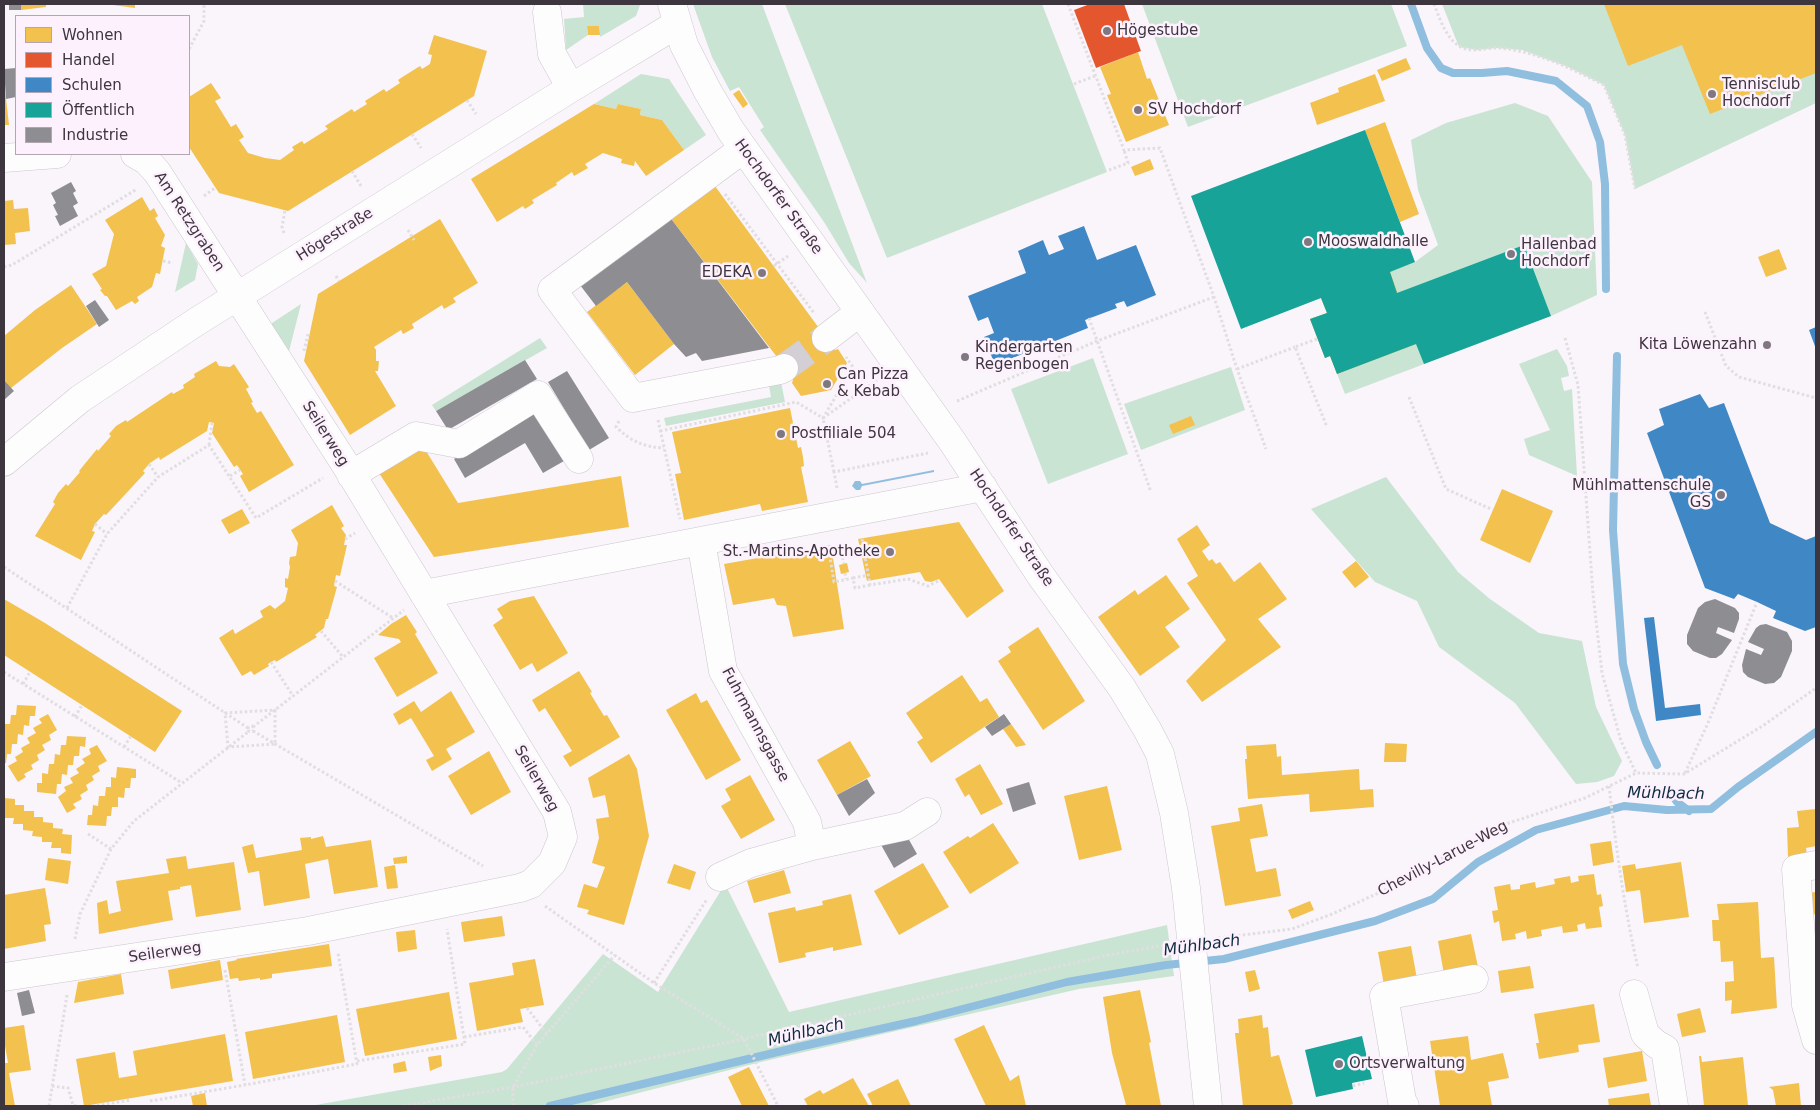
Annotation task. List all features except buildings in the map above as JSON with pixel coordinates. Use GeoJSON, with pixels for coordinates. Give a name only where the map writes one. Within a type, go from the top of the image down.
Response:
{"type":"FeatureCollection","features":[{"type":"Feature","properties":{"kind":"street"},"geometry":{"type":"LineString","coordinates":[[547,12],[552,54],[570,88]]}},
{"type":"Feature","properties":{"kind":"street","name":"Högestraße"},"geometry":{"type":"LineString","coordinates":[[4,462],[80,398],[238,296],[570,88],[675,14]]}},
{"type":"Feature","properties":{"kind":"street","name":"Hochdorfer Straße"},"geometry":{"type":"LineString","coordinates":[[675,14],[684,45],[730,131],[952,442],[1042,576],[1122,688],[1148,729],[1160,754],[1174,813],[1186,888],[1208,1106]]}},
{"type":"Feature","properties":{"kind":"street"},"geometry":{"type":"LineString","coordinates":[[743,149],[552,290],[643,397],[784,368]]}},
{"type":"Feature","properties":{"kind":"street"},"geometry":{"type":"LineString","coordinates":[[4,158],[44,155]]}},
{"type":"Feature","properties":{"kind":"street","name":"Am Retzgraben"},"geometry":{"type":"LineString","coordinates":[[137,155],[147,161],[157,172],[238,296]]}},
{"type":"Feature","properties":{"kind":"street","name":"Seilerweg"},"geometry":{"type":"LineString","coordinates":[[4,977],[334,926],[520,888],[531,884],[552,863],[563,837],[557,812],[348,470],[238,296]]}},
{"type":"Feature","properties":{"kind":"street"},"geometry":{"type":"LineString","coordinates":[[835,346],[860,312]]}},
{"type":"Feature","properties":{"kind":"street"},"geometry":{"type":"LineString","coordinates":[[348,470],[416,436],[459,444],[538,395],[579,459]]}},
{"type":"Feature","properties":{"kind":"street"},"geometry":{"type":"LineString","coordinates":[[424,594],[983,487]]}},
{"type":"Feature","properties":{"kind":"street","name":"Fuhrmannsgasse"},"geometry":{"type":"LineString","coordinates":[[694,542],[722,671],[807,822],[812,846]]}},
{"type":"Feature","properties":{"kind":"street"},"geometry":{"type":"LineString","coordinates":[[720,877],[751,863],[812,846],[905,826],[927,812]]}},
{"type":"Feature","properties":{"kind":"street"},"geometry":{"type":"LineString","coordinates":[[1816,865],[1796,869],[1806,1005],[1816,1040]]}},
{"type":"Feature","properties":{"kind":"street"},"geometry":{"type":"LineString","coordinates":[[1405,1106],[1402,1101],[1384,996],[1474,979]]}},
{"type":"Feature","properties":{"kind":"street"},"geometry":{"type":"LineString","coordinates":[[1634,994],[1645,1034],[1665,1049],[1674,1106]]}},
{"type":"Feature","properties":{"kind":"path"},"geometry":{"type":"LineString","coordinates":[[190,47],[204,21],[204,4]]}},
{"type":"Feature","properties":{"kind":"path"},"geometry":{"type":"LineString","coordinates":[[1070,4],[1128,163],[1109,170]]}},
{"type":"Feature","properties":{"kind":"path"},"geometry":{"type":"LineString","coordinates":[[1434,4],[1448,35],[1459,47],[1477,50],[1496,48],[1522,50],[1568,67],[1604,85],[1625,135],[1635,188]]}},
{"type":"Feature","properties":{"kind":"path"},"geometry":{"type":"LineString","coordinates":[[1074,84],[1095,76]]}},
{"type":"Feature","properties":{"kind":"path"},"geometry":{"type":"LineString","coordinates":[[467,100],[476,114]]}},
{"type":"Feature","properties":{"kind":"path"},"geometry":{"type":"LineString","coordinates":[[412,134],[421,148]]}},
{"type":"Feature","properties":{"kind":"path"},"geometry":{"type":"LineString","coordinates":[[1124,150],[1160,148],[1214,297],[1236,369],[1266,449]]}},
{"type":"Feature","properties":{"kind":"path"},"geometry":{"type":"LineString","coordinates":[[352,171],[361,186]]}},
{"type":"Feature","properties":{"kind":"path"},"geometry":{"type":"LineString","coordinates":[[710,173],[808,304]]}},
{"type":"Feature","properties":{"kind":"path"},"geometry":{"type":"LineString","coordinates":[[4,267],[12,265],[140,187]]}},
{"type":"Feature","properties":{"kind":"path"},"geometry":{"type":"LineString","coordinates":[[284,233],[282,227],[285,210]]}},
{"type":"Feature","properties":{"kind":"path"},"geometry":{"type":"LineString","coordinates":[[408,230],[414,240]]}},
{"type":"Feature","properties":{"kind":"path"},"geometry":{"type":"LineString","coordinates":[[162,261],[173,263]]}},
{"type":"Feature","properties":{"kind":"path"},"geometry":{"type":"LineString","coordinates":[[774,266],[778,263]]}},
{"type":"Feature","properties":{"kind":"path"},"geometry":{"type":"LineString","coordinates":[[336,276],[339,281]]}},
{"type":"Feature","properties":{"kind":"path"},"geometry":{"type":"LineString","coordinates":[[965,398],[1097,341],[1214,297]]}},
{"type":"Feature","properties":{"kind":"path"},"geometry":{"type":"LineString","coordinates":[[1705,312],[1726,366],[1739,377],[1816,398]]}},
{"type":"Feature","properties":{"kind":"path"},"geometry":{"type":"LineString","coordinates":[[1089,318],[1150,492]]}},
{"type":"Feature","properties":{"kind":"path"},"geometry":{"type":"LineString","coordinates":[[302,333],[310,335]]}},
{"type":"Feature","properties":{"kind":"path"},"geometry":{"type":"LineString","coordinates":[[1565,338],[1578,385],[1593,594],[1602,673],[1621,742],[1636,773]]}},
{"type":"Feature","properties":{"kind":"path"},"geometry":{"type":"LineString","coordinates":[[1236,369],[1317,339]]}},
{"type":"Feature","properties":{"kind":"path"},"geometry":{"type":"LineString","coordinates":[[835,346],[853,366],[823,418],[842,514]]}},
{"type":"Feature","properties":{"kind":"path"},"geometry":{"type":"LineString","coordinates":[[1295,347],[1327,427]]}},
{"type":"Feature","properties":{"kind":"path"},"geometry":{"type":"LineString","coordinates":[[823,418],[898,365]]}},
{"type":"Feature","properties":{"kind":"path"},"geometry":{"type":"LineString","coordinates":[[664,448],[648,447],[626,436],[616,427],[643,397],[660,432],[694,542]]}},
{"type":"Feature","properties":{"kind":"path"},"geometry":{"type":"LineString","coordinates":[[1408,397],[1446,489],[1493,510]]}},
{"type":"Feature","properties":{"kind":"path"},"geometry":{"type":"LineString","coordinates":[[660,432],[796,402],[823,418]]}},
{"type":"Feature","properties":{"kind":"path"},"geometry":{"type":"LineString","coordinates":[[212,422],[209,445],[256,518],[348,470]]}},
{"type":"Feature","properties":{"kind":"path"},"geometry":{"type":"LineString","coordinates":[[834,472],[938,451],[952,442]]}},
{"type":"Feature","properties":{"kind":"path"},"geometry":{"type":"LineString","coordinates":[[67,608],[107,534],[158,477],[209,445]]}},
{"type":"Feature","properties":{"kind":"path"},"geometry":{"type":"LineString","coordinates":[[149,464],[158,477]]}},
{"type":"Feature","properties":{"kind":"path"},"geometry":{"type":"LineString","coordinates":[[230,476],[240,470]]}},
{"type":"Feature","properties":{"kind":"path"},"geometry":{"type":"LineString","coordinates":[[96,524],[107,534]]}},
{"type":"Feature","properties":{"kind":"path"},"geometry":{"type":"LineString","coordinates":[[861,538],[870,585]]}},
{"type":"Feature","properties":{"kind":"path"},"geometry":{"type":"LineString","coordinates":[[828,546],[833,582],[868,575]]}},
{"type":"Feature","properties":{"kind":"path"},"geometry":{"type":"LineString","coordinates":[[4,567],[248,730]]}},
{"type":"Feature","properties":{"kind":"path"},"geometry":{"type":"LineString","coordinates":[[845,573],[846,579]]}},
{"type":"Feature","properties":{"kind":"path"},"geometry":{"type":"LineString","coordinates":[[853,578],[855,588],[908,579],[928,586],[940,580]]}},
{"type":"Feature","properties":{"kind":"path"},"geometry":{"type":"LineString","coordinates":[[335,581],[393,618]]}},
{"type":"Feature","properties":{"kind":"path"},"geometry":{"type":"LineString","coordinates":[[49,1106],[80,914],[111,849],[134,821],[228,748],[250,726],[253,727],[424,594]]}},
{"type":"Feature","properties":{"kind":"path"},"geometry":{"type":"LineString","coordinates":[[1684,774],[1708,723],[1757,602]]}},
{"type":"Feature","properties":{"kind":"path"},"geometry":{"type":"LineString","coordinates":[[321,631],[343,657]]}},
{"type":"Feature","properties":{"kind":"path"},"geometry":{"type":"LineString","coordinates":[[271,662],[293,696]]}},
{"type":"Feature","properties":{"kind":"path"},"geometry":{"type":"LineString","coordinates":[[4,672],[182,784]]}},
{"type":"Feature","properties":{"kind":"path"},"geometry":{"type":"LineString","coordinates":[[23,684],[30,672]]}},
{"type":"Feature","properties":{"kind":"path"},"geometry":{"type":"LineString","coordinates":[[1684,774],[1764,725],[1816,688]]}},
{"type":"Feature","properties":{"kind":"path"},"geometry":{"type":"LineString","coordinates":[[74,716],[82,705]]}},
{"type":"Feature","properties":{"kind":"path"},"geometry":{"type":"LineString","coordinates":[[225,713],[275,710]]}},
{"type":"Feature","properties":{"kind":"path"},"geometry":{"type":"LineString","coordinates":[[228,748],[275,744],[275,710]]}},
{"type":"Feature","properties":{"kind":"path"},"geometry":{"type":"LineString","coordinates":[[225,713],[228,748]]}},
{"type":"Feature","properties":{"kind":"path"},"geometry":{"type":"LineString","coordinates":[[124,747],[131,736]]}},
{"type":"Feature","properties":{"kind":"path","name":"Chevilly-Larue-Weg"},"geometry":{"type":"LineString","coordinates":[[403,1106],[513,1087],[744,1039],[1108,954],[1192,947],[1225,938],[1292,930],[1414,878],[1444,857],[1506,824],[1585,798],[1636,773],[1684,774]]}},
{"type":"Feature","properties":{"kind":"path"},"geometry":{"type":"LineString","coordinates":[[1609,786],[1629,929],[1643,988],[1634,994]]}},
{"type":"Feature","properties":{"kind":"path"},"geometry":{"type":"LineString","coordinates":[[88,834],[111,849]]}},
{"type":"Feature","properties":{"kind":"path"},"geometry":{"type":"LineString","coordinates":[[654,983],[720,877]]}},
{"type":"Feature","properties":{"kind":"path"},"geometry":{"type":"LineString","coordinates":[[356,1060],[465,1044],[443,904]]}},
{"type":"Feature","properties":{"kind":"path"},"geometry":{"type":"LineString","coordinates":[[150,1101],[357,1064],[334,926]]}},
{"type":"Feature","properties":{"kind":"path"},"geometry":{"type":"LineString","coordinates":[[220,944],[244,1085]]}},
{"type":"Feature","properties":{"kind":"path"},"geometry":{"type":"LineString","coordinates":[[513,1106],[513,1087],[537,1045],[615,955]]}},
{"type":"Feature","properties":{"kind":"path"},"geometry":{"type":"LineString","coordinates":[[527,1008],[547,1034]]}},
{"type":"Feature","properties":{"kind":"path"},"geometry":{"type":"LineString","coordinates":[[464,1038],[523,1027],[537,1045]]}},
{"type":"Feature","properties":{"kind":"path"},"geometry":{"type":"LineString","coordinates":[[744,1039],[778,1106]]}},
{"type":"Feature","properties":{"kind":"path"},"geometry":{"type":"LineString","coordinates":[[1352,1086],[1364,1083]]}},
{"type":"Feature","properties":{"kind":"path"},"geometry":{"type":"LineString","coordinates":[[52,1086],[68,1088],[73,1105],[76,1106]]}},
{"type":"Feature","properties":{"kind":"path"},"geometry":{"type":"LineString","coordinates":[[92,1106],[131,1100]]}},
{"type":"Feature","properties":{"kind":"green space"},"geometry":{"type":"Polygon","coordinates":[[[583,4],[640,5],[636,16],[600,37],[599,26],[587,26],[588,35],[566,50],[564,19],[584,17],[583,4]]]}},
{"type":"Feature","properties":{"kind":"green space"},"geometry":{"type":"Polygon","coordinates":[[[693,4],[762,4],[867,283],[849,263],[824,222],[760,130],[764,127],[739,87],[730,91],[712,57],[693,4]]]}},
{"type":"Feature","properties":{"kind":"green space"},"geometry":{"type":"Polygon","coordinates":[[[785,4],[1042,4],[1107,172],[887,258],[785,4]]]}},
{"type":"Feature","properties":{"kind":"green space"},"geometry":{"type":"Polygon","coordinates":[[[1142,4],[1391,4],[1407,46],[1188,127],[1142,4]]]}},
{"type":"Feature","properties":{"kind":"green space","name":"Tennisclub Hochdorf"},"geometry":{"type":"Polygon","coordinates":[[[1442,4],[1816,4],[1816,103],[1635,189],[1625,135],[1604,85],[1568,67],[1522,50],[1496,48],[1477,50],[1459,47],[1442,4]]]}},
{"type":"Feature","properties":{"kind":"green space"},"geometry":{"type":"Polygon","coordinates":[[[641,74],[669,79],[706,135],[684,150],[662,120],[640,115],[641,109],[618,104],[616,109],[594,104],[641,74]]]}},
{"type":"Feature","properties":{"kind":"green space","name":"Hallenbad Hochdorf"},"geometry":{"type":"Polygon","coordinates":[[[1515,103],[1548,116],[1592,182],[1597,295],[1551,316],[1345,394],[1330,356],[1325,358],[1310,319],[1327,313],[1321,298],[1415,262],[1438,245],[1418,190],[1411,140],[1446,123],[1515,103]]]}},
{"type":"Feature","properties":{"kind":"green space"},"geometry":{"type":"Polygon","coordinates":[[[186,243],[198,264],[195,280],[175,292],[186,243]]]}},
{"type":"Feature","properties":{"kind":"green space"},"geometry":{"type":"Polygon","coordinates":[[[301,304],[288,355],[269,325],[301,304]]]}},
{"type":"Feature","properties":{"kind":"green space"},"geometry":{"type":"Polygon","coordinates":[[[540,338],[547,348],[436,411],[432,405],[540,338]]]}},
{"type":"Feature","properties":{"kind":"green space"},"geometry":{"type":"Polygon","coordinates":[[[1557,349],[1567,366],[1569,376],[1561,378],[1564,391],[1572,389],[1577,476],[1529,455],[1524,439],[1550,430],[1519,364],[1557,349]]]}},
{"type":"Feature","properties":{"kind":"green space"},"geometry":{"type":"Polygon","coordinates":[[[1093,358],[1128,454],[1048,484],[1011,389],[1093,358]]]}},
{"type":"Feature","properties":{"kind":"green space"},"geometry":{"type":"Polygon","coordinates":[[[1231,367],[1245,410],[1141,450],[1124,404],[1231,367]]]}},
{"type":"Feature","properties":{"kind":"green space"},"geometry":{"type":"Polygon","coordinates":[[[780,377],[785,402],[666,426],[664,418],[771,397],[768,380],[780,377]]]}},
{"type":"Feature","properties":{"kind":"green space"},"geometry":{"type":"Polygon","coordinates":[[[1386,477],[1458,572],[1490,599],[1539,633],[1582,641],[1596,707],[1622,761],[1614,776],[1597,782],[1576,784],[1515,703],[1439,647],[1417,601],[1375,582],[1311,509],[1386,477]]]}},
{"type":"Feature","properties":{"kind":"green space"},"geometry":{"type":"Polygon","coordinates":[[[725,884],[789,1012],[1167,925],[1174,976],[1079,989],[765,1061],[587,1106],[310,1106],[502,1072],[507,1069],[603,954],[658,992],[725,884]]]}},
{"type":"Feature","properties":{"kind":"water"},"geometry":{"type":"Polygon","coordinates":[[[934,470],[934,472],[862,486],[860,490],[856,490],[852,486],[855,481],[860,481],[862,484],[934,470]]]}},
{"type":"Feature","properties":{"kind":"waterway"},"geometry":{"type":"LineString","coordinates":[[1411,4],[1427,48],[1441,68],[1453,73],[1507,71],[1556,81],[1587,106],[1600,142],[1605,184],[1606,289]]}},
{"type":"Feature","properties":{"kind":"waterway"},"geometry":{"type":"LineString","coordinates":[[1617,356],[1613,530],[1623,664],[1634,709],[1657,765]]}},
{"type":"Feature","properties":{"kind":"waterway","name":"Mühlbach"},"geometry":{"type":"LineString","coordinates":[[550,1106],[916,1021],[1067,982],[1166,965],[1224,959],[1375,921],[1433,899],[1478,862],[1536,830],[1624,806],[1667,810],[1711,809],[1738,787],[1816,732]]}},
{"type":"Feature","properties":{"kind":"waterway"},"geometry":{"type":"LineString","coordinates":[[1670,792],[1677,802],[1689,811]]}},
{"type":"Feature","properties":{"kind":"tunnel"},"geometry":{"type":"LineString","coordinates":[[784,368],[826,338]]}},
{"type":"Feature","properties":{"kind":"place","name":"Högestube"},"geometry":{"type":"Point","coordinates":[1107,31]}},
{"type":"Feature","properties":{"kind":"place","name":"Tennisclub Hochdorf"},"geometry":{"type":"Point","coordinates":[1712,94]}},
{"type":"Feature","properties":{"kind":"place","name":"SV Hochdorf"},"geometry":{"type":"Point","coordinates":[1138,110]}},
{"type":"Feature","properties":{"kind":"place","name":"Mooswaldhalle"},"geometry":{"type":"Point","coordinates":[1308,242]}},
{"type":"Feature","properties":{"kind":"place","name":"Hallenbad Hochdorf"},"geometry":{"type":"Point","coordinates":[1511,254]}},
{"type":"Feature","properties":{"kind":"place","name":"EDEKA"},"geometry":{"type":"Point","coordinates":[762,273]}},
{"type":"Feature","properties":{"kind":"place","name":"Kita Löwenzahn"},"geometry":{"type":"Point","coordinates":[1767,345]}},
{"type":"Feature","properties":{"kind":"place","name":"Kindergarten Regenbogen"},"geometry":{"type":"Point","coordinates":[965,357]}},
{"type":"Feature","properties":{"kind":"place","name":"Can Pizza & Kebab"},"geometry":{"type":"Point","coordinates":[827,384]}},
{"type":"Feature","properties":{"kind":"place","name":"Postfiliale 504"},"geometry":{"type":"Point","coordinates":[781,434]}},
{"type":"Feature","properties":{"kind":"place","name":"Mühlmattenschule GS"},"geometry":{"type":"Point","coordinates":[1721,495]}},
{"type":"Feature","properties":{"kind":"place","name":"St.-Martins-Apotheke"},"geometry":{"type":"Point","coordinates":[890,552]}},
{"type":"Feature","properties":{"kind":"place","name":"Ortsverwaltung"},"geometry":{"type":"Point","coordinates":[1339,1064]}}]}
